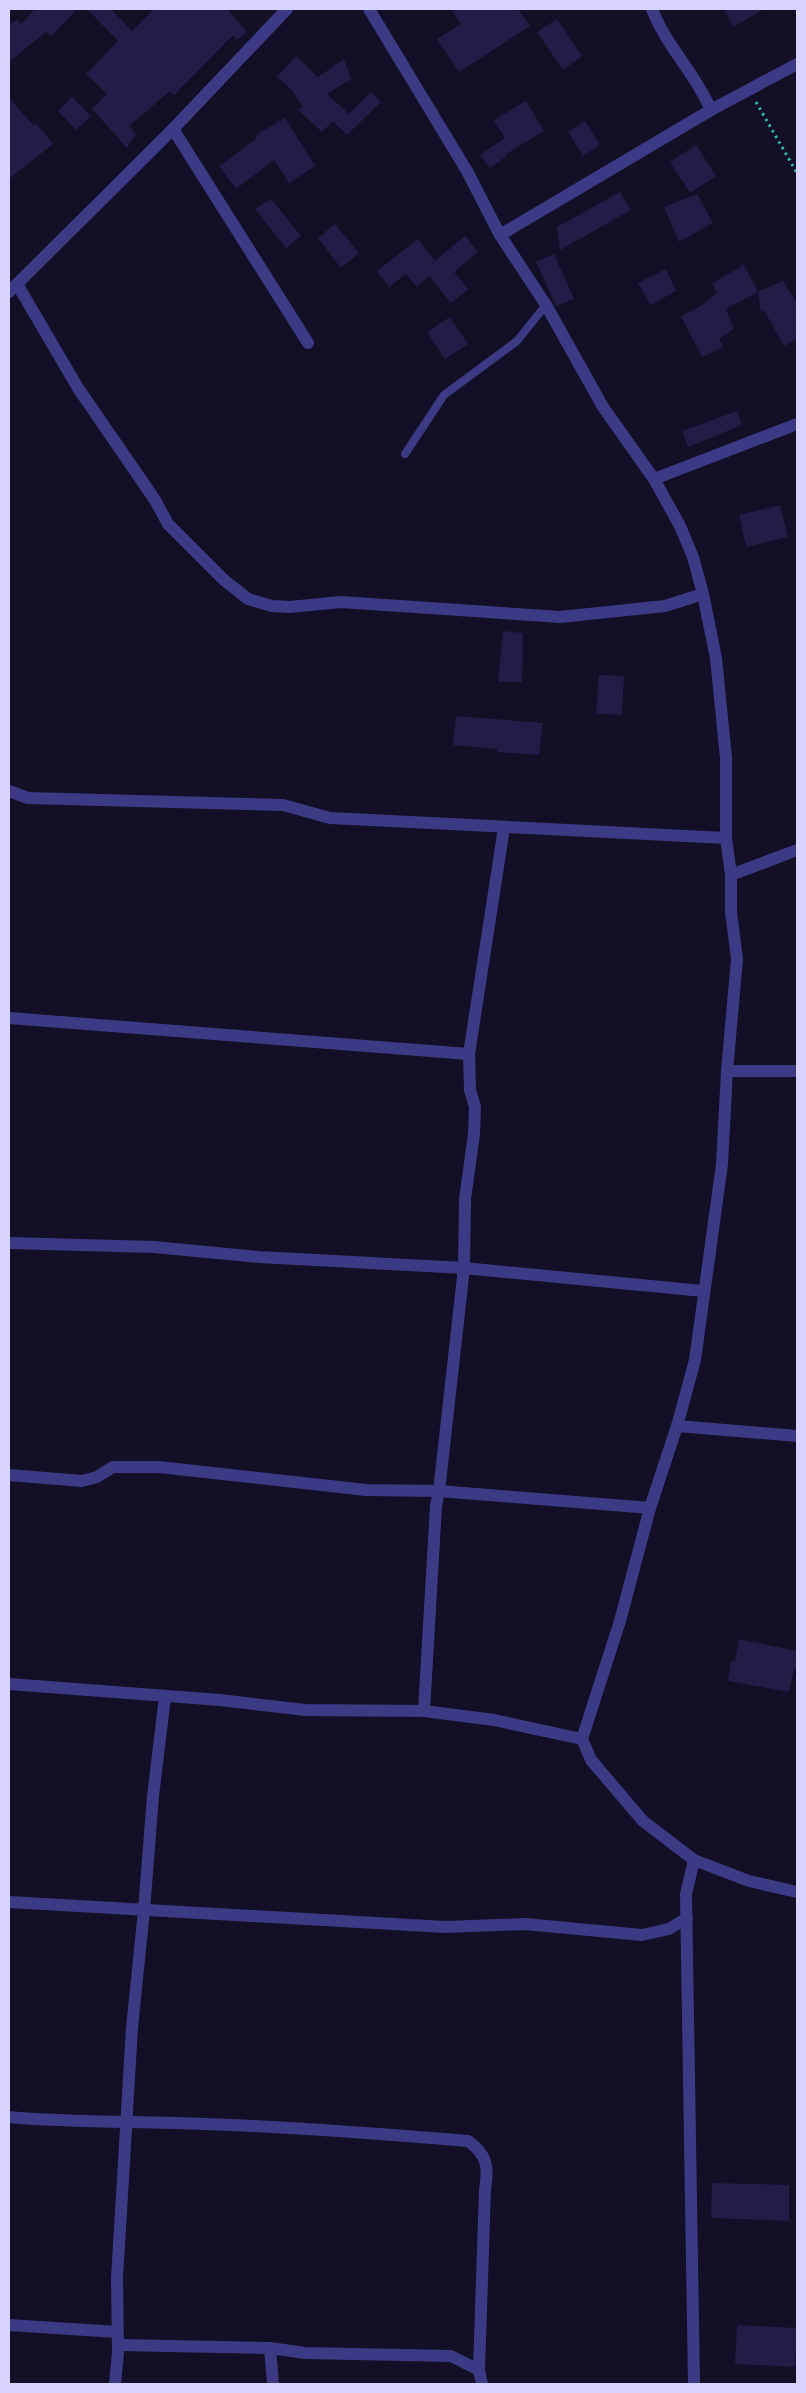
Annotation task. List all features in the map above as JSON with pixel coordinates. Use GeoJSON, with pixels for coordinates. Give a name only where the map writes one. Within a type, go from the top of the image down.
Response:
{"type":"FeatureCollection","features":[{"type":"Feature","properties":{"kind":"street"},"geometry":{"type":"LineString","coordinates":[[287,9],[173,129],[13,288],[78,388],[155,500],[168,524],[224,580],[248,599],[272,606],[290,607],[341,602],[560,617],[665,606],[703,594]]}},
{"type":"Feature","properties":{"kind":"street"},"geometry":{"type":"LineString","coordinates":[[369,9],[467,171],[500,235],[546,304],[603,406],[654,479],[680,526],[693,557],[703,594],[716,658],[726,758],[726,838],[731,875],[731,912],[737,959],[727,1071],[722,1164],[695,1360],[677,1426],[650,1508],[620,1621],[582,1739],[591,1760],[643,1821],[694,1860],[749,1881],[797,1892]]}},
{"type":"Feature","properties":{"kind":"street"},"geometry":{"type":"LineString","coordinates":[[652,9],[671,44],[703,92],[711,110]]}},
{"type":"Feature","properties":{"kind":"street"},"geometry":{"type":"LineString","coordinates":[[500,235],[711,110],[750,91],[797,64]]}},
{"type":"Feature","properties":{"kind":"street"},"geometry":{"type":"LineString","coordinates":[[173,129],[308,343]]}},
{"type":"Feature","properties":{"kind":"street"},"geometry":{"type":"LineString","coordinates":[[654,479],[797,424]]}},
{"type":"Feature","properties":{"kind":"street"},"geometry":{"type":"LineString","coordinates":[[9,792],[28,798],[283,805],[330,818],[726,838]]}},
{"type":"Feature","properties":{"kind":"street"},"geometry":{"type":"LineString","coordinates":[[424,1711],[434,1524],[464,1268],[465,1200],[474,1134],[475,1107],[470,1090],[469,1054],[504,828]]}},
{"type":"Feature","properties":{"kind":"street"},"geometry":{"type":"LineString","coordinates":[[731,875],[797,850]]}},
{"type":"Feature","properties":{"kind":"street"},"geometry":{"type":"LineString","coordinates":[[9,1018],[469,1054]]}},
{"type":"Feature","properties":{"kind":"street"},"geometry":{"type":"LineString","coordinates":[[727,1071],[797,1071]]}},
{"type":"Feature","properties":{"kind":"street"},"geometry":{"type":"LineString","coordinates":[[9,1244],[154,1248],[259,1257],[464,1268],[703,1291]]}},
{"type":"Feature","properties":{"kind":"street"},"geometry":{"type":"LineString","coordinates":[[677,1426],[797,1436]]}},
{"type":"Feature","properties":{"kind":"street"},"geometry":{"type":"LineString","coordinates":[[9,1475],[82,1481],[96,1477],[113,1467],[159,1467],[366,1490],[439,1490],[650,1508]]}},
{"type":"Feature","properties":{"kind":"street"},"geometry":{"type":"LineString","coordinates":[[9,1684],[220,1700],[305,1710],[424,1711],[494,1720],[582,1739]]}},
{"type":"Feature","properties":{"kind":"street"},"geometry":{"type":"LineString","coordinates":[[115,2384],[117,2278],[132,2028],[153,1796],[165,1697]]}},
{"type":"Feature","properties":{"kind":"street"},"geometry":{"type":"LineString","coordinates":[[694,1860],[686,1894],[686,1988],[694,2384]]}},
{"type":"Feature","properties":{"kind":"street"},"geometry":{"type":"LineString","coordinates":[[9,1902],[445,1927],[525,1924],[642,1935],[669,1929],[687,1918]]}},
{"type":"Feature","properties":{"kind":"street"},"geometry":{"type":"LineString","coordinates":[[9,2117],[56,2121],[126,2121],[349,2131],[468,2141],[487,2164],[488,2170],[485,2189],[480,2370],[482,2384]]}},
{"type":"Feature","properties":{"kind":"street"},"geometry":{"type":"LineString","coordinates":[[9,2325],[117,2338],[270,2348],[305,2353],[451,2356],[480,2370]]}},
{"type":"Feature","properties":{"kind":"street"},"geometry":{"type":"LineString","coordinates":[[270,2348],[273,2384]]}},
{"type":"Feature","properties":{"kind":"lane"},"geometry":{"type":"LineString","coordinates":[[405,454],[444,395],[517,341],[546,304]]}},
{"type":"Feature","properties":{"kind":"path"},"geometry":{"type":"LineString","coordinates":[[750,91],[797,173]]}},
{"type":"Feature","properties":{"kind":"building"},"geometry":{"type":"Polygon","coordinates":[[[35,9],[77,9],[51,36],[46,32],[9,62],[9,26],[17,19],[21,24],[35,9]]]}},
{"type":"Feature","properties":{"kind":"building"},"geometry":{"type":"Polygon","coordinates":[[[87,9],[111,9],[132,31],[154,9],[227,9],[247,32],[237,40],[233,35],[174,95],[170,91],[129,126],[136,134],[127,148],[92,109],[107,94],[86,74],[118,41],[87,9]]]}},
{"type":"Feature","properties":{"kind":"building"},"geometry":{"type":"Polygon","coordinates":[[[451,9],[518,9],[530,26],[459,72],[437,39],[461,24],[451,9]]]}},
{"type":"Feature","properties":{"kind":"building"},"geometry":{"type":"Polygon","coordinates":[[[724,9],[764,9],[733,27],[724,9]]]}},
{"type":"Feature","properties":{"kind":"building"},"geometry":{"type":"Polygon","coordinates":[[[557,19],[582,56],[563,70],[537,32],[557,19]]]}},
{"type":"Feature","properties":{"kind":"building"},"geometry":{"type":"Polygon","coordinates":[[[296,56],[318,77],[344,59],[351,79],[327,94],[349,114],[371,92],[381,102],[347,135],[333,121],[322,132],[298,110],[303,107],[291,89],[277,77],[296,56]]]}},
{"type":"Feature","properties":{"kind":"building"},"geometry":{"type":"Polygon","coordinates":[[[72,97],[91,116],[76,130],[58,111],[72,97]]]}},
{"type":"Feature","properties":{"kind":"building"},"geometry":{"type":"Polygon","coordinates":[[[9,98],[33,125],[36,123],[53,144],[9,179],[9,98]]]}},
{"type":"Feature","properties":{"kind":"building"},"geometry":{"type":"Polygon","coordinates":[[[526,101],[544,131],[506,154],[507,156],[490,168],[480,155],[505,138],[494,120],[526,101]]]}},
{"type":"Feature","properties":{"kind":"building"},"geometry":{"type":"Polygon","coordinates":[[[285,118],[315,166],[289,183],[274,160],[236,189],[219,166],[257,138],[256,135],[285,118]]]}},
{"type":"Feature","properties":{"kind":"building"},"geometry":{"type":"Polygon","coordinates":[[[585,121],[600,145],[583,156],[568,132],[585,121]]]}},
{"type":"Feature","properties":{"kind":"building"},"geometry":{"type":"Polygon","coordinates":[[[696,145],[716,176],[690,193],[670,162],[696,145]]]}},
{"type":"Feature","properties":{"kind":"building"},"geometry":{"type":"Polygon","coordinates":[[[620,192],[631,210],[560,250],[557,227],[620,192]]]}},
{"type":"Feature","properties":{"kind":"building"},"geometry":{"type":"Polygon","coordinates":[[[697,194],[713,223],[679,242],[664,207],[697,194]]]}},
{"type":"Feature","properties":{"kind":"building"},"geometry":{"type":"Polygon","coordinates":[[[271,199],[301,236],[286,248],[255,209],[271,199]]]}},
{"type":"Feature","properties":{"kind":"building"},"geometry":{"type":"Polygon","coordinates":[[[335,224],[359,253],[341,268],[318,238],[335,224]]]}},
{"type":"Feature","properties":{"kind":"building"},"geometry":{"type":"Polygon","coordinates":[[[465,236],[478,252],[454,272],[468,289],[451,303],[429,276],[417,287],[406,274],[389,287],[377,271],[418,239],[435,261],[465,236]]]}},
{"type":"Feature","properties":{"kind":"building"},"geometry":{"type":"Polygon","coordinates":[[[554,254],[574,299],[556,306],[536,262],[554,254]]]}},
{"type":"Feature","properties":{"kind":"building"},"geometry":{"type":"Polygon","coordinates":[[[744,265],[758,292],[726,309],[734,329],[719,339],[723,347],[702,357],[681,316],[702,305],[717,293],[712,283],[744,265]]]}},
{"type":"Feature","properties":{"kind":"building"},"geometry":{"type":"Polygon","coordinates":[[[666,269],[676,291],[651,305],[638,283],[666,269]]]}},
{"type":"Feature","properties":{"kind":"building"},"geometry":{"type":"Polygon","coordinates":[[[783,281],[797,303],[797,339],[784,346],[764,310],[761,312],[758,292],[783,281]]]}},
{"type":"Feature","properties":{"kind":"building"},"geometry":{"type":"Polygon","coordinates":[[[450,317],[468,344],[445,359],[427,332],[450,317]]]}},
{"type":"Feature","properties":{"kind":"building"},"geometry":{"type":"Polygon","coordinates":[[[737,411],[742,425],[688,447],[682,431],[737,411]]]}},
{"type":"Feature","properties":{"kind":"building"},"geometry":{"type":"Polygon","coordinates":[[[780,505],[788,537],[746,547],[739,515],[780,505]]]}},
{"type":"Feature","properties":{"kind":"building"},"geometry":{"type":"Polygon","coordinates":[[[503,631],[523,633],[522,682],[498,682],[503,631]]]}},
{"type":"Feature","properties":{"kind":"building"},"geometry":{"type":"Polygon","coordinates":[[[599,675],[624,676],[622,715],[596,714],[599,675]]]}},
{"type":"Feature","properties":{"kind":"building"},"geometry":{"type":"Polygon","coordinates":[[[456,716],[543,723],[539,755],[497,752],[497,749],[453,745],[456,716]]]}},
{"type":"Feature","properties":{"kind":"building"},"geometry":{"type":"Polygon","coordinates":[[[739,1639],[797,1651],[797,1670],[794,1669],[789,1692],[728,1681],[731,1661],[735,1662],[739,1639]]]}},
{"type":"Feature","properties":{"kind":"building"},"geometry":{"type":"Polygon","coordinates":[[[712,2183],[789,2185],[789,2221],[711,2218],[712,2183]]]}},
{"type":"Feature","properties":{"kind":"building"},"geometry":{"type":"Polygon","coordinates":[[[737,2325],[797,2328],[795,2367],[735,2364],[737,2325]]]}}]}
